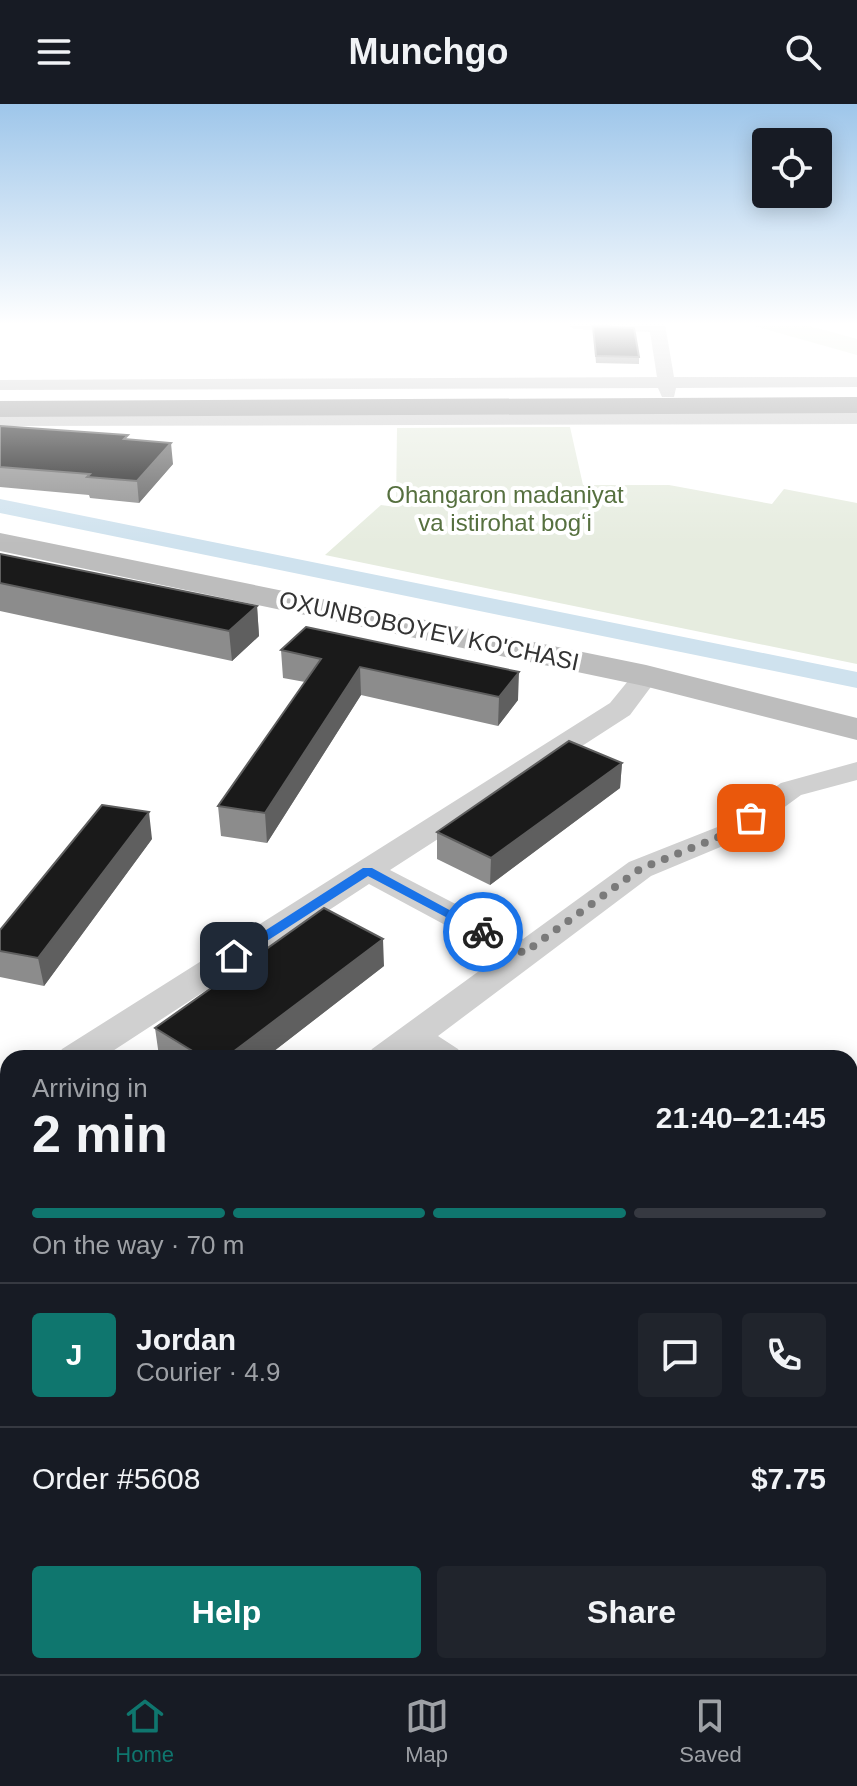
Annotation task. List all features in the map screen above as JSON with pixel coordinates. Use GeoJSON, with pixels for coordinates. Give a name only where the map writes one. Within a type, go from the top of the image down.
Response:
{"type":"FeatureCollection","features":[{"type":"Feature","properties":{"kind":"highway"},"geometry":{"type":"LineString","coordinates":[[0,409],[857,405]]}},
{"type":"Feature","properties":{"kind":"main road","name":"OXUNBOBOYEV KO'CHASI"},"geometry":{"type":"LineString","coordinates":[[0,542],[646,676],[857,729]]}},
{"type":"Feature","properties":{"kind":"street"},"geometry":{"type":"LineString","coordinates":[[0,420],[857,418]]}},
{"type":"Feature","properties":{"kind":"street"},"geometry":{"type":"LineString","coordinates":[[87,1050],[620,709],[646,676]]}},
{"type":"Feature","properties":{"kind":"street"},"geometry":{"type":"LineString","coordinates":[[400,1048],[640,869],[731,832],[791,789],[857,771]]}},
{"type":"Feature","properties":{"kind":"street"},"geometry":{"type":"LineString","coordinates":[[367,871],[524,953]]}},
{"type":"Feature","properties":{"kind":"green space","name":"Ohangaron madaniyat va istirohat bogʻi"},"geometry":{"type":"Polygon","coordinates":[[[570,427],[583,485],[669,485],[772,504],[784,489],[857,503],[857,664],[325,555],[381,505],[396,507],[397,428],[570,427]]]}},
{"type":"Feature","properties":{"kind":"building"},"geometry":{"type":"Polygon","coordinates":[[[0,426],[128,435],[124,439],[171,443],[137,481],[87,477],[90,474],[0,467],[0,426]]]}},
{"type":"Feature","properties":{"kind":"building"},"geometry":{"type":"Polygon","coordinates":[[[0,554],[257,606],[229,631],[0,583],[0,554]]]}},
{"type":"Feature","properties":{"kind":"building"},"geometry":{"type":"Polygon","coordinates":[[[306,627],[519,672],[499,697],[360,667],[265,813],[218,806],[321,659],[281,650],[306,627]]]}},
{"type":"Feature","properties":{"kind":"building"},"geometry":{"type":"Polygon","coordinates":[[[569,741],[622,763],[491,858],[437,832],[569,741]]]}},
{"type":"Feature","properties":{"kind":"building"},"geometry":{"type":"Polygon","coordinates":[[[102,805],[149,812],[38,958],[0,951],[0,930],[102,805]]]}},
{"type":"Feature","properties":{"kind":"building"},"geometry":{"type":"Polygon","coordinates":[[[324,908],[383,939],[236,1050],[191,1050],[155,1028],[324,908]]]}},
{"type":"Feature","properties":{"kind":"waterway"},"geometry":{"type":"LineString","coordinates":[[0,506],[857,680]]}},
{"type":"Feature","properties":{"kind":"way so far"},"geometry":{"type":"LineString","coordinates":[[483,932],[524,953],[640,869],[731,832],[751,818]]}},
{"type":"Feature","properties":{"kind":"route"},"geometry":{"type":"LineString","coordinates":[[234,956],[367,871],[483,932]]}}]}
